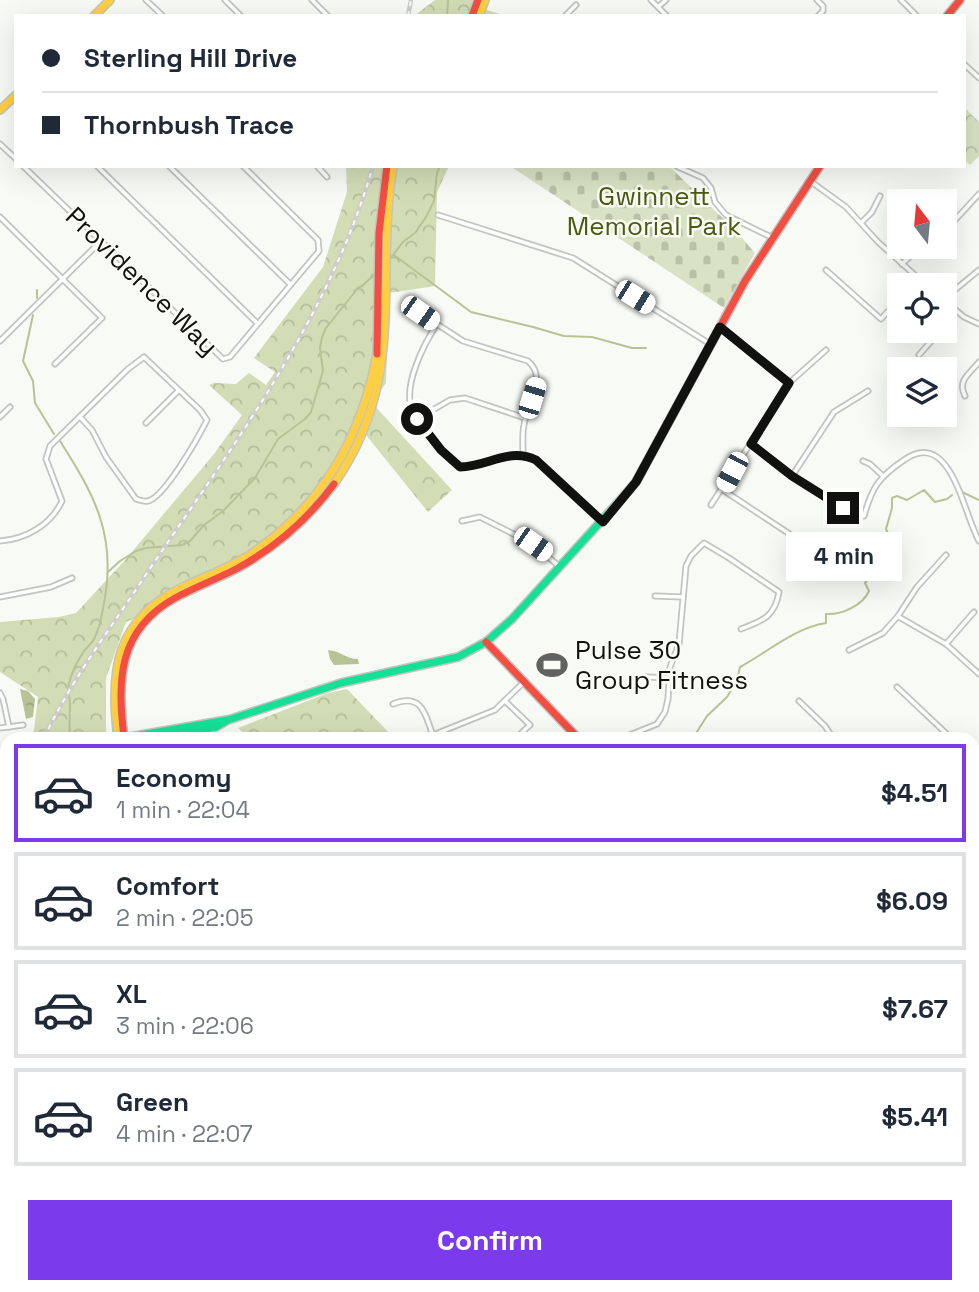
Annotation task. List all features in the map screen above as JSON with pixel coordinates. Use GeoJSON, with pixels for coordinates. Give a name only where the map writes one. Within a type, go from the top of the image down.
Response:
{"type":"FeatureCollection","features":[{"type":"Feature","properties":{"kind":"main road"},"geometry":{"type":"LineString","coordinates":[[96,14],[110,0]]}},
{"type":"Feature","properties":{"kind":"main road"},"geometry":{"type":"LineString","coordinates":[[949,14],[960,0]]}},
{"type":"Feature","properties":{"kind":"main road"},"geometry":{"type":"LineString","coordinates":[[0,110],[14,97]]}},
{"type":"Feature","properties":{"kind":"main road"},"geometry":{"type":"LineString","coordinates":[[284,534],[332,475],[351,443],[367,403],[377,350],[380,218],[387,168]]}},
{"type":"Feature","properties":{"kind":"main road"},"geometry":{"type":"LineString","coordinates":[[118,732],[119,682],[123,658],[126,644],[135,633],[158,609],[201,582],[249,562],[284,534],[329,489],[356,447],[370,414],[385,350],[387,208],[393,168]]}},
{"type":"Feature","properties":{"kind":"main road"},"geometry":{"type":"LineString","coordinates":[[163,732],[228,720],[341,683],[447,660],[486,642],[512,619],[603,522],[636,482],[745,281],[819,168]]}},
{"type":"Feature","properties":{"kind":"main road"},"geometry":{"type":"LineString","coordinates":[[486,642],[572,732]]}},
{"type":"Feature","properties":{"kind":"main road"},"geometry":{"type":"LineString","coordinates":[[198,732],[228,720]]}},
{"type":"Feature","properties":{"kind":"main road"},"geometry":{"type":"LineString","coordinates":[[119,726],[128,732]]}},
{"type":"Feature","properties":{"kind":"main road"},"geometry":{"type":"LineString","coordinates":[[114,732],[119,726]]}},
{"type":"Feature","properties":{"kind":"main road"},"geometry":{"type":"LineString","coordinates":[[119,726],[122,732]]}},
{"type":"Feature","properties":{"kind":"street"},"geometry":{"type":"LineString","coordinates":[[146,0],[161,14]]}},
{"type":"Feature","properties":{"kind":"street"},"geometry":{"type":"LineString","coordinates":[[225,0],[239,14]]}},
{"type":"Feature","properties":{"kind":"street"},"geometry":{"type":"LineString","coordinates":[[312,0],[326,14]]}},
{"type":"Feature","properties":{"kind":"street"},"geometry":{"type":"LineString","coordinates":[[651,0],[665,14]]}},
{"type":"Feature","properties":{"kind":"street"},"geometry":{"type":"LineString","coordinates":[[658,7],[666,0]]}},
{"type":"Feature","properties":{"kind":"street"},"geometry":{"type":"LineString","coordinates":[[817,0],[823,6],[820,14]]}},
{"type":"Feature","properties":{"kind":"street"},"geometry":{"type":"LineString","coordinates":[[901,0],[915,14]]}},
{"type":"Feature","properties":{"kind":"street"},"geometry":{"type":"LineString","coordinates":[[567,14],[576,5]]}},
{"type":"Feature","properties":{"kind":"street"},"geometry":{"type":"LineString","coordinates":[[966,66],[979,79]]}},
{"type":"Feature","properties":{"kind":"street"},"geometry":{"type":"LineString","coordinates":[[0,144],[14,157]]}},
{"type":"Feature","properties":{"kind":"street","name":"Providence Way"},"geometry":{"type":"LineString","coordinates":[[25,168],[223,359],[230,357],[319,251],[318,240],[245,168]]}},
{"type":"Feature","properties":{"kind":"street"},"geometry":{"type":"LineString","coordinates":[[99,168],[257,323]]}},
{"type":"Feature","properties":{"kind":"street"},"geometry":{"type":"LineString","coordinates":[[171,168],[290,284]]}},
{"type":"Feature","properties":{"kind":"street"},"geometry":{"type":"LineString","coordinates":[[319,168],[327,177]]}},
{"type":"Feature","properties":{"kind":"street"},"geometry":{"type":"LineString","coordinates":[[680,168],[703,178],[726,215],[773,238]]}},
{"type":"Feature","properties":{"kind":"street"},"geometry":{"type":"LineString","coordinates":[[810,181],[846,207],[912,273]]}},
{"type":"Feature","properties":{"kind":"street"},"geometry":{"type":"LineString","coordinates":[[957,218],[979,194]]}},
{"type":"Feature","properties":{"kind":"street"},"geometry":{"type":"LineString","coordinates":[[862,222],[872,212],[880,196]]}},
{"type":"Feature","properties":{"kind":"street"},"geometry":{"type":"LineString","coordinates":[[438,215],[573,258],[710,344]]}},
{"type":"Feature","properties":{"kind":"street"},"geometry":{"type":"LineString","coordinates":[[0,217],[102,318],[55,364]]}},
{"type":"Feature","properties":{"kind":"street"},"geometry":{"type":"LineString","coordinates":[[0,341],[101,241]]}},
{"type":"Feature","properties":{"kind":"street"},"geometry":{"type":"LineString","coordinates":[[902,264],[907,259]]}},
{"type":"Feature","properties":{"kind":"street"},"geometry":{"type":"LineString","coordinates":[[826,270],[881,319],[887,312]]}},
{"type":"Feature","properties":{"kind":"street"},"geometry":{"type":"LineString","coordinates":[[957,289],[979,270]]}},
{"type":"Feature","properties":{"kind":"street"},"geometry":{"type":"LineString","coordinates":[[957,312],[979,324]]}},
{"type":"Feature","properties":{"kind":"street"},"geometry":{"type":"LineString","coordinates":[[420,313],[463,341],[528,361],[535,367],[538,379],[523,425],[523,454]]}},
{"type":"Feature","properties":{"kind":"street"},"geometry":{"type":"LineString","coordinates":[[437,324],[423,346],[410,401],[417,419],[441,450],[460,467],[473,467],[523,454],[536,460],[603,522]]}},
{"type":"Feature","properties":{"kind":"street"},"geometry":{"type":"LineString","coordinates":[[720,327],[789,383]]}},
{"type":"Feature","properties":{"kind":"street"},"geometry":{"type":"LineString","coordinates":[[919,355],[930,343]]}},
{"type":"Feature","properties":{"kind":"street"},"geometry":{"type":"LineString","coordinates":[[711,505],[789,383],[826,350]]}},
{"type":"Feature","properties":{"kind":"street"},"geometry":{"type":"LineString","coordinates":[[0,541],[14,540],[32,533],[58,510],[62,500],[46,459],[50,446],[128,369],[144,357],[200,410],[207,420],[160,493],[147,501],[136,499],[106,457],[92,429],[80,417]]}},
{"type":"Feature","properties":{"kind":"street"},"geometry":{"type":"LineString","coordinates":[[965,396],[963,381],[978,366]]}},
{"type":"Feature","properties":{"kind":"street"},"geometry":{"type":"LineString","coordinates":[[146,423],[178,391]]}},
{"type":"Feature","properties":{"kind":"street"},"geometry":{"type":"LineString","coordinates":[[792,476],[834,412],[868,391]]}},
{"type":"Feature","properties":{"kind":"street"},"geometry":{"type":"LineString","coordinates":[[417,419],[450,400],[465,398],[526,418]]}},
{"type":"Feature","properties":{"kind":"street"},"geometry":{"type":"LineString","coordinates":[[0,417],[10,407]]}},
{"type":"Feature","properties":{"kind":"street"},"geometry":{"type":"LineString","coordinates":[[751,444],[792,476],[843,508],[864,516],[870,494],[882,475],[908,457],[925,452],[939,457],[946,463],[979,541]]}},
{"type":"Feature","properties":{"kind":"street"},"geometry":{"type":"LineString","coordinates":[[863,461],[882,475]]}},
{"type":"Feature","properties":{"kind":"street"},"geometry":{"type":"LineString","coordinates":[[723,490],[828,557]]}},
{"type":"Feature","properties":{"kind":"street"},"geometry":{"type":"LineString","coordinates":[[462,521],[480,517],[533,544],[560,567]]}},
{"type":"Feature","properties":{"kind":"street"},"geometry":{"type":"LineString","coordinates":[[637,732],[657,724],[665,712],[670,667],[679,644],[686,566],[704,543],[779,592],[777,602],[764,620],[741,629]]}},
{"type":"Feature","properties":{"kind":"street"},"geometry":{"type":"LineString","coordinates":[[849,650],[883,633],[898,617],[917,587],[946,555]]}},
{"type":"Feature","properties":{"kind":"street"},"geometry":{"type":"LineString","coordinates":[[0,597],[51,587],[72,578]]}},
{"type":"Feature","properties":{"kind":"street"},"geometry":{"type":"LineString","coordinates":[[655,596],[683,597]]}},
{"type":"Feature","properties":{"kind":"street"},"geometry":{"type":"LineString","coordinates":[[946,644],[974,612]]}},
{"type":"Feature","properties":{"kind":"street"},"geometry":{"type":"LineString","coordinates":[[898,617],[946,644],[979,674]]}},
{"type":"Feature","properties":{"kind":"street"},"geometry":{"type":"LineString","coordinates":[[646,677],[669,678]]}},
{"type":"Feature","properties":{"kind":"street"},"geometry":{"type":"LineString","coordinates":[[445,732],[495,710],[524,682]]}},
{"type":"Feature","properties":{"kind":"street"},"geometry":{"type":"LineString","coordinates":[[897,687],[945,732]]}},
{"type":"Feature","properties":{"kind":"street"},"geometry":{"type":"LineString","coordinates":[[0,694],[4,699],[9,727]]}},
{"type":"Feature","properties":{"kind":"street"},"geometry":{"type":"LineString","coordinates":[[393,704],[405,699],[417,702],[432,732]]}},
{"type":"Feature","properties":{"kind":"street"},"geometry":{"type":"LineString","coordinates":[[505,701],[530,725],[522,732]]}},
{"type":"Feature","properties":{"kind":"street"},"geometry":{"type":"LineString","coordinates":[[799,701],[829,732]]}},
{"type":"Feature","properties":{"kind":"street"},"geometry":{"type":"LineString","coordinates":[[0,728],[23,724]]}},
{"type":"Feature","properties":{"kind":"green space"},"geometry":{"type":"Polygon","coordinates":[[[435,0],[476,0],[477,7],[500,14],[417,14],[435,0]]]}},
{"type":"Feature","properties":{"kind":"green space"},"geometry":{"type":"Polygon","coordinates":[[[966,109],[979,122],[979,156],[970,165],[966,162],[966,109]]]}},
{"type":"Feature","properties":{"kind":"green space"},"geometry":{"type":"Polygon","coordinates":[[[346,168],[448,168],[437,192],[435,286],[389,293],[386,383],[372,403],[452,490],[428,512],[362,430],[353,452],[290,535],[192,592],[126,622],[106,678],[106,732],[34,732],[38,697],[0,672],[0,622],[76,613],[126,559],[214,454],[242,415],[209,385],[236,384],[249,373],[266,385],[275,372],[254,358],[323,267],[347,192],[346,168]]]}},
{"type":"Feature","properties":{"kind":"green space","name":"Gwinnett Memorial Park"},"geometry":{"type":"Polygon","coordinates":[[[513,168],[671,168],[755,253],[724,308],[513,168]]]}},
{"type":"Feature","properties":{"kind":"green space"},"geometry":{"type":"Polygon","coordinates":[[[347,689],[388,732],[242,732],[238,728],[328,693],[347,689]]]}},
{"type":"Feature","properties":{"kind":"water"},"geometry":{"type":"Polygon","coordinates":[[[328,650],[358,659],[359,664],[334,665],[328,650]]]}},
{"type":"Feature","properties":{"kind":"water"},"geometry":{"type":"Polygon","coordinates":[[[20,689],[28,691],[35,699],[33,717],[26,719],[20,689]]]}},
{"type":"Feature","properties":{"kind":"waterway"},"geometry":{"type":"LineString","coordinates":[[447,14],[448,0]]}},
{"type":"Feature","properties":{"kind":"waterway"},"geometry":{"type":"LineString","coordinates":[[392,256],[403,242],[415,233],[426,217],[434,201],[439,168]]}},
{"type":"Feature","properties":{"kind":"waterway"},"geometry":{"type":"LineString","coordinates":[[394,255],[471,312],[564,336],[592,337],[632,348],[646,348]]}},
{"type":"Feature","properties":{"kind":"waterway"},"geometry":{"type":"LineString","coordinates":[[108,572],[136,551],[182,545],[190,541],[255,478],[278,439],[311,412],[323,371],[320,348],[326,328],[358,288],[374,275]]}},
{"type":"Feature","properties":{"kind":"waterway"},"geometry":{"type":"LineString","coordinates":[[37,290],[37,298]]}},
{"type":"Feature","properties":{"kind":"waterway"},"geometry":{"type":"LineString","coordinates":[[33,315],[23,361],[33,381],[35,403],[54,434]]}},
{"type":"Feature","properties":{"kind":"waterway"},"geometry":{"type":"LineString","coordinates":[[60,441],[93,499],[105,537],[108,557],[99,626],[76,665],[68,691]]}},
{"type":"Feature","properties":{"kind":"waterway"},"geometry":{"type":"LineString","coordinates":[[697,732],[707,716],[727,697],[737,680],[740,667],[792,635],[826,623],[826,614],[839,613],[862,601],[869,591],[865,583],[891,548],[886,529],[892,498],[897,496],[907,500],[924,490],[935,502],[952,495]]}},
{"type":"Feature","properties":{"kind":"waterway"},"geometry":{"type":"LineString","coordinates":[[962,492],[979,500]]}},
{"type":"Feature","properties":{"kind":"waterway"},"geometry":{"type":"LineString","coordinates":[[69,695],[70,732]]}},
{"type":"Feature","properties":{"kind":"railway"},"geometry":{"type":"LineString","coordinates":[[408,14],[411,0]]}},
{"type":"Feature","properties":{"kind":"railway"},"geometry":{"type":"LineString","coordinates":[[47,732],[86,665],[270,389],[301,336],[353,225],[372,168]]}},
{"type":"Feature","properties":{"kind":"traffic: fast"},"geometry":{"type":"LineString","coordinates":[[191,732],[216,727],[228,720],[341,683],[458,657],[486,642],[512,619],[624,496]]}},
{"type":"Feature","properties":{"kind":"traffic: fast"},"geometry":{"type":"LineString","coordinates":[[158,732],[227,720]]}},
{"type":"Feature","properties":{"kind":"traffic: slow"},"geometry":{"type":"LineString","coordinates":[[96,14],[110,0]]}},
{"type":"Feature","properties":{"kind":"traffic: slow"},"geometry":{"type":"LineString","coordinates":[[480,14],[485,0]]}},
{"type":"Feature","properties":{"kind":"traffic: slow"},"geometry":{"type":"LineString","coordinates":[[0,110],[14,97]]}},
{"type":"Feature","properties":{"kind":"traffic: slow"},"geometry":{"type":"LineString","coordinates":[[334,484],[357,444],[372,405],[381,367],[388,209],[393,168]]}},
{"type":"Feature","properties":{"kind":"traffic: slow"},"geometry":{"type":"LineString","coordinates":[[117,732],[115,713],[117,669],[122,649],[131,631],[143,615],[161,600],[247,557],[301,512],[320,489],[350,440],[370,384],[377,354]]}},
{"type":"Feature","properties":{"kind":"traffic: jam"},"geometry":{"type":"LineString","coordinates":[[473,14],[478,0]]}},
{"type":"Feature","properties":{"kind":"traffic: jam"},"geometry":{"type":"LineString","coordinates":[[949,14],[960,0]]}},
{"type":"Feature","properties":{"kind":"traffic: jam"},"geometry":{"type":"LineString","coordinates":[[377,354],[379,233],[387,168]]}},
{"type":"Feature","properties":{"kind":"traffic: jam"},"geometry":{"type":"LineString","coordinates":[[624,496],[636,482],[745,281],[819,168]]}},
{"type":"Feature","properties":{"kind":"traffic: jam"},"geometry":{"type":"LineString","coordinates":[[123,732],[122,676],[132,641],[142,625],[175,598],[238,568],[265,551],[302,520],[334,484]]}},
{"type":"Feature","properties":{"kind":"traffic: jam"},"geometry":{"type":"LineString","coordinates":[[486,642],[572,732]]}},
{"type":"Feature","properties":{"kind":"place","name":"Pulse 30 Group Fitness"},"geometry":{"type":"Point","coordinates":[552,665]}},
{"type":"Feature","properties":{"kind":"route"},"geometry":{"type":"LineString","coordinates":[[417,419],[428,436],[460,467],[473,467],[511,455],[523,454],[536,460],[603,522],[636,482],[720,327],[789,383],[751,444],[792,476],[843,508]]}}]}
